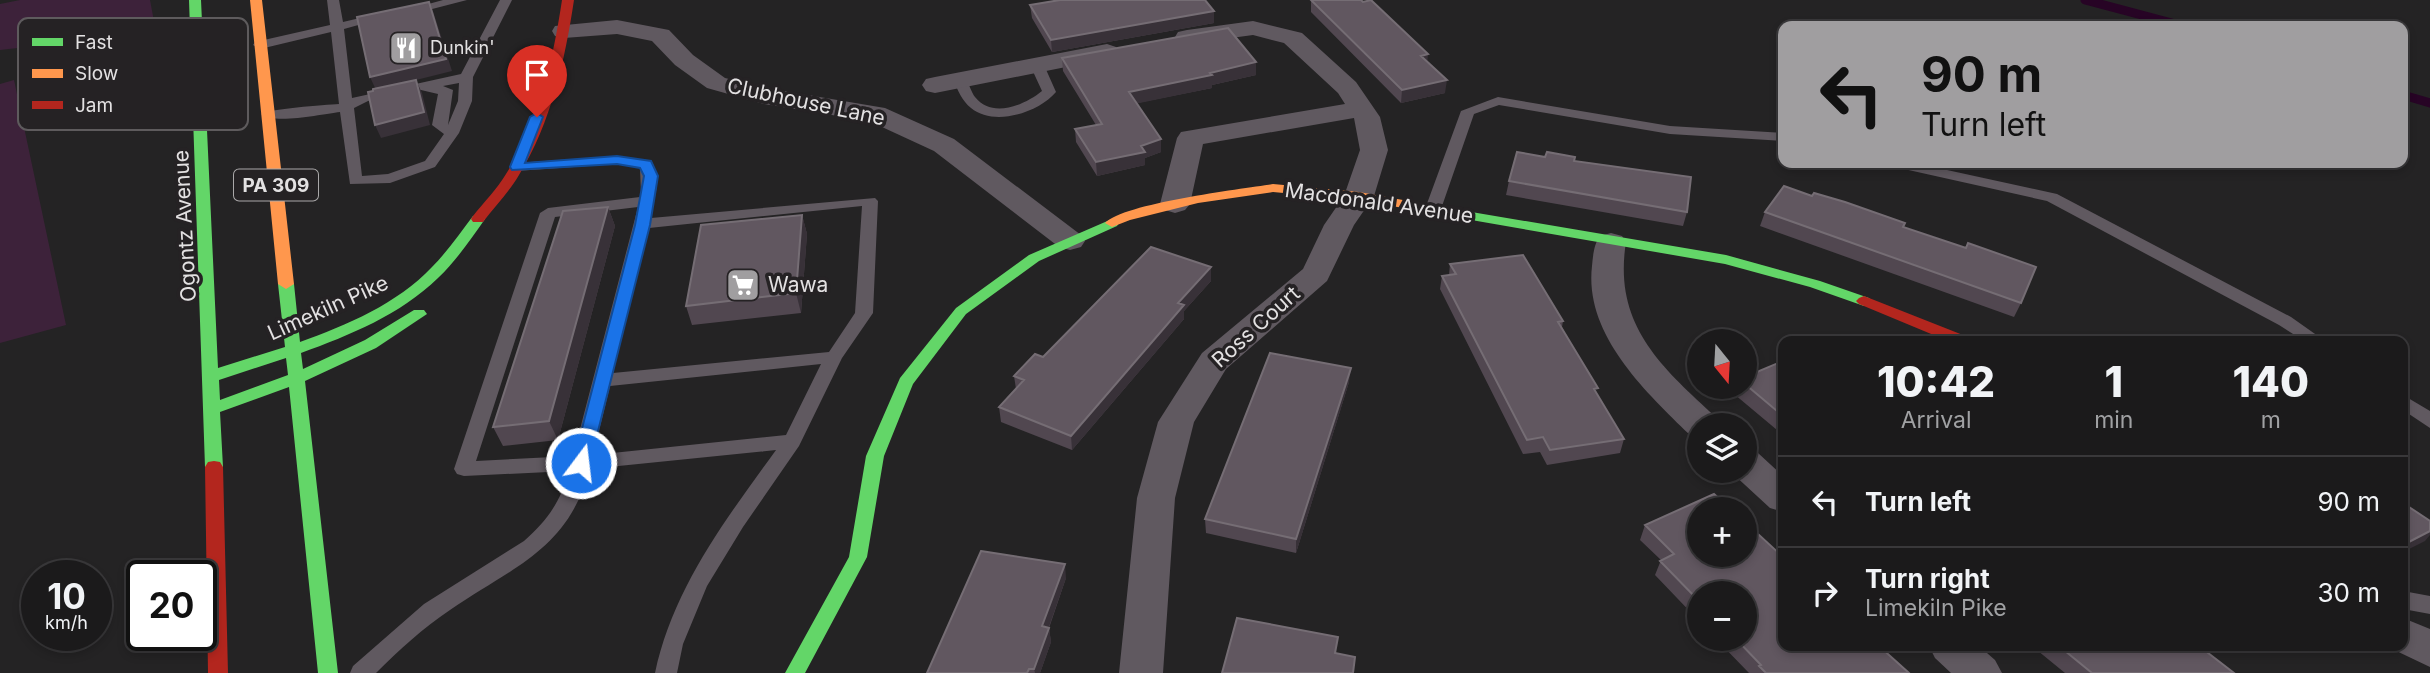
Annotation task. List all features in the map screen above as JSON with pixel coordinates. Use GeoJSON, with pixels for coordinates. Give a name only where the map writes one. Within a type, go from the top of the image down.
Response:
{"type":"FeatureCollection","features":[{"type":"Feature","properties":{"kind":"main road","name":"Ogontz Avenue"},"geometry":{"type":"LineString","coordinates":[[195,0],[196,18]]}},
{"type":"Feature","properties":{"kind":"main road","name":"PA 309"},"geometry":{"type":"LineString","coordinates":[[256,0],[328,673]]}},
{"type":"Feature","properties":{"kind":"main road","name":"Limekiln Pike"},"geometry":{"type":"LineString","coordinates":[[212,376],[293,349],[381,311],[413,291],[456,251],[516,167],[547,92],[564,30],[568,0]]}},
{"type":"Feature","properties":{"kind":"main road","name":"Ogontz Avenue"},"geometry":{"type":"LineString","coordinates":[[201,130],[213,408]]}},
{"type":"Feature","properties":{"kind":"main road","name":"Macdonald Avenue"},"geometry":{"type":"LineString","coordinates":[[795,673],[858,557],[875,456],[906,382],[961,311],[1034,258],[1125,217],[1175,204],[1273,188],[1359,196],[1726,260],[1815,284],[1913,319],[1951,336]]}},
{"type":"Feature","properties":{"kind":"main road","name":"Limekiln Pike"},"geometry":{"type":"LineString","coordinates":[[444,288],[475,224]]}},
{"type":"Feature","properties":{"kind":"main road"},"geometry":{"type":"LineString","coordinates":[[213,408],[295,379],[370,346],[428,306]]}},
{"type":"Feature","properties":{"kind":"main road","name":"PA 309"},"geometry":{"type":"LineString","coordinates":[[213,408],[218,673]]}},
{"type":"Feature","properties":{"kind":"street","name":"Clubhouse Lane"},"geometry":{"type":"LineString","coordinates":[[564,30],[617,27],[660,35],[684,60],[716,83],[764,96],[876,114],[944,145],[1070,241]]}},
{"type":"Feature","properties":{"kind":"street"},"geometry":{"type":"LineString","coordinates":[[1165,41],[1253,28],[1293,38],[1347,88],[1362,109],[1191,138],[1175,204]]}},
{"type":"Feature","properties":{"kind":"street"},"geometry":{"type":"LineString","coordinates":[[935,85],[1126,48]]}},
{"type":"Feature","properties":{"kind":"street","name":"Ross Court"},"geometry":{"type":"LineString","coordinates":[[1141,673],[1156,498],[1176,422],[1214,361],[1317,274],[1339,225],[1359,196],[1374,150],[1367,117],[1362,109]]}},
{"type":"Feature","properties":{"kind":"street"},"geometry":{"type":"LineString","coordinates":[[1611,242],[1606,280],[1618,322],[1644,366],[1690,413]]}},
{"type":"Feature","properties":{"kind":"street"},"geometry":{"type":"LineString","coordinates":[[1757,474],[1778,493]]}},
{"type":"Feature","properties":{"kind":"street"},"geometry":{"type":"LineString","coordinates":[[2408,638],[2430,649]]}},
{"type":"Feature","properties":{"kind":"street"},"geometry":{"type":"LineString","coordinates":[[1956,651],[1980,673]]}},
{"type":"Feature","properties":{"kind":"lane"},"geometry":{"type":"LineString","coordinates":[[333,0],[355,181],[390,178],[430,164],[452,133],[465,100],[466,77],[506,0]]}},
{"type":"Feature","properties":{"kind":"lane"},"geometry":{"type":"LineString","coordinates":[[260,45],[461,0]]}},
{"type":"Feature","properties":{"kind":"lane"},"geometry":{"type":"LineString","coordinates":[[960,80],[971,101],[983,108],[996,112],[1018,111],[1039,103],[1049,92],[1037,65]]}},
{"type":"Feature","properties":{"kind":"lane"},"geometry":{"type":"LineString","coordinates":[[268,114],[293,114],[345,107],[364,98],[466,77]]}},
{"type":"Feature","properties":{"kind":"lane"},"geometry":{"type":"LineString","coordinates":[[364,98],[390,97],[432,88],[446,90],[439,125],[452,133]]}},
{"type":"Feature","properties":{"kind":"lane"},"geometry":{"type":"LineString","coordinates":[[1433,209],[1468,111],[1498,102],[1670,130],[1778,137]]}},
{"type":"Feature","properties":{"kind":"lane"},"geometry":{"type":"LineString","coordinates":[[361,673],[404,632],[539,541],[570,501],[604,380],[642,225],[651,176],[646,164],[617,160],[516,167]]}},
{"type":"Feature","properties":{"kind":"lane"},"geometry":{"type":"LineString","coordinates":[[1918,168],[2052,197],[2308,336]]}},
{"type":"Feature","properties":{"kind":"lane"},"geometry":{"type":"LineString","coordinates":[[647,201],[548,213],[464,469],[581,463],[792,441]]}},
{"type":"Feature","properties":{"kind":"lane"},"geometry":{"type":"LineString","coordinates":[[642,225],[870,201],[864,313],[835,357],[792,441],[745,508],[684,611],[678,622],[666,673]]}},
{"type":"Feature","properties":{"kind":"lane"},"geometry":{"type":"LineString","coordinates":[[604,380],[835,357]]}},
{"type":"Feature","properties":{"kind":"lane"},"geometry":{"type":"LineString","coordinates":[[2408,405],[2430,421]]}},
{"type":"Feature","properties":{"kind":"lane"},"geometry":{"type":"LineString","coordinates":[[2408,601],[2430,605]]}},
{"type":"Feature","properties":{"kind":"shaded area"},"geometry":{"type":"Polygon","coordinates":[[[20,0],[150,0],[153,18],[18,18],[18,48],[0,50],[0,4],[20,0]]]}},
{"type":"Feature","properties":{"kind":"shaded area"},"geometry":{"type":"Polygon","coordinates":[[[14,80],[18,99],[18,130],[25,130],[66,325],[0,343],[0,84],[14,80]]]}},
{"type":"Feature","properties":{"kind":"building"},"geometry":{"type":"Polygon","coordinates":[[[1060,0],[1205,0],[1214,11],[1051,40],[1030,5],[1060,0]]]}},
{"type":"Feature","properties":{"kind":"building"},"geometry":{"type":"Polygon","coordinates":[[[1311,0],[1371,0],[1428,54],[1421,56],[1447,80],[1402,90],[1311,0]]]}},
{"type":"Feature","properties":{"kind":"building"},"geometry":{"type":"Polygon","coordinates":[[[429,2],[446,59],[370,77],[357,17],[429,2]]]}},
{"type":"Feature","properties":{"kind":"building"},"geometry":{"type":"Polygon","coordinates":[[[1228,28],[1256,62],[1210,73],[1212,75],[1129,92],[1161,139],[1141,146],[1145,152],[1096,162],[1075,129],[1102,124],[1062,58],[1228,28]]]}},
{"type":"Feature","properties":{"kind":"building"},"geometry":{"type":"Polygon","coordinates":[[[416,80],[424,112],[375,125],[368,92],[416,80]]]}},
{"type":"Feature","properties":{"kind":"building"},"geometry":{"type":"Polygon","coordinates":[[[1517,152],[1545,157],[1547,152],[1575,157],[1574,161],[1691,177],[1687,212],[1509,181],[1517,152]]]}},
{"type":"Feature","properties":{"kind":"building"},"geometry":{"type":"Polygon","coordinates":[[[1784,186],[1812,196],[1814,193],[1845,202],[1905,223],[1903,227],[1966,248],[1968,243],[2036,267],[2021,303],[1765,212],[1784,186]]]}},
{"type":"Feature","properties":{"kind":"building"},"geometry":{"type":"Polygon","coordinates":[[[608,207],[549,421],[493,427],[563,211],[608,207]]]}},
{"type":"Feature","properties":{"kind":"building","name":"Wawa"},"geometry":{"type":"Polygon","coordinates":[[[802,215],[796,293],[686,306],[701,225],[802,215]]]}},
{"type":"Feature","properties":{"kind":"building"},"geometry":{"type":"Polygon","coordinates":[[[1151,247],[1211,267],[1178,303],[1184,305],[1071,436],[999,407],[1024,380],[1014,376],[1035,354],[1043,357],[1151,247]]]}},
{"type":"Feature","properties":{"kind":"building"},"geometry":{"type":"Polygon","coordinates":[[[1523,255],[1563,321],[1558,322],[1598,388],[1594,389],[1624,439],[1550,450],[1543,437],[1527,440],[1442,276],[1456,274],[1450,264],[1523,255]]]}},
{"type":"Feature","properties":{"kind":"building"},"geometry":{"type":"Polygon","coordinates":[[[1270,353],[1351,368],[1296,539],[1205,519],[1270,353]]]}},
{"type":"Feature","properties":{"kind":"building"},"geometry":{"type":"Polygon","coordinates":[[[1778,363],[1778,412],[1757,394],[1757,372],[1778,363]]]}},
{"type":"Feature","properties":{"kind":"building"},"geometry":{"type":"Polygon","coordinates":[[[1687,506],[1687,567],[1757,567],[1757,533],[1778,552],[1778,651],[1885,651],[1909,673],[1766,673],[1748,651],[1757,651],[1757,581],[1687,581],[1687,589],[1660,561],[1674,554],[1645,525],[1687,506]]]}},
{"type":"Feature","properties":{"kind":"building"},"geometry":{"type":"Polygon","coordinates":[[[2408,506],[2430,521],[2430,531],[2408,542],[2408,506]]]}},
{"type":"Feature","properties":{"kind":"building"},"geometry":{"type":"Polygon","coordinates":[[[981,551],[1065,564],[1042,626],[1049,628],[1034,669],[1029,669],[1027,673],[927,673],[981,551]]]}},
{"type":"Feature","properties":{"kind":"building"},"geometry":{"type":"Polygon","coordinates":[[[1237,618],[1338,637],[1335,653],[1355,657],[1353,673],[1222,673],[1237,618]]]}},
{"type":"Feature","properties":{"kind":"building"},"geometry":{"type":"Polygon","coordinates":[[[2065,651],[2205,651],[2234,673],[2092,673],[2065,651]]]}},
{"type":"Feature","properties":{"kind":"waterway"},"geometry":{"type":"LineString","coordinates":[[2085,0],[2164,21]]}},
{"type":"Feature","properties":{"kind":"waterway"},"geometry":{"type":"LineString","coordinates":[[2408,96],[2430,103]]}},
{"type":"Feature","properties":{"kind":"traffic: fast"},"geometry":{"type":"LineString","coordinates":[[195,0],[196,18]]}},
{"type":"Feature","properties":{"kind":"traffic: fast"},"geometry":{"type":"LineString","coordinates":[[200,130],[214,467]]}},
{"type":"Feature","properties":{"kind":"traffic: fast"},"geometry":{"type":"LineString","coordinates":[[1436,210],[1726,260],[1815,284],[1864,301]]}},
{"type":"Feature","properties":{"kind":"traffic: fast"},"geometry":{"type":"LineString","coordinates":[[212,376],[327,338],[382,312],[431,277],[478,219]]}},
{"type":"Feature","properties":{"kind":"traffic: fast"},"geometry":{"type":"LineString","coordinates":[[795,673],[858,557],[875,456],[906,382],[961,311],[1034,258],[1112,223]]}},
{"type":"Feature","properties":{"kind":"traffic: fast"},"geometry":{"type":"LineString","coordinates":[[286,284],[328,673]]}},
{"type":"Feature","properties":{"kind":"traffic: fast"},"geometry":{"type":"LineString","coordinates":[[213,408],[345,357],[419,314]]}},
{"type":"Feature","properties":{"kind":"traffic: slow"},"geometry":{"type":"LineString","coordinates":[[256,0],[286,284]]}},
{"type":"Feature","properties":{"kind":"traffic: slow"},"geometry":{"type":"LineString","coordinates":[[1112,223],[1125,217],[1198,199],[1273,188],[1359,196],[1436,210]]}},
{"type":"Feature","properties":{"kind":"traffic: jam"},"geometry":{"type":"LineString","coordinates":[[478,219],[513,174],[536,127],[556,64],[568,0]]}},
{"type":"Feature","properties":{"kind":"traffic: jam"},"geometry":{"type":"LineString","coordinates":[[1864,301],[1950,336]]}},
{"type":"Feature","properties":{"kind":"traffic: jam"},"geometry":{"type":"LineString","coordinates":[[214,467],[218,673]]}},
{"type":"Feature","properties":{"kind":"place","name":"Dunkin'"},"geometry":{"type":"Point","coordinates":[406,48]}},
{"type":"Feature","properties":{"kind":"place","name":"Wawa"},"geometry":{"type":"Point","coordinates":[743,285]}},
{"type":"Feature","properties":{"kind":"route"},"geometry":{"type":"LineString","coordinates":[[537,117],[516,167],[617,160],[646,164],[651,176],[642,225],[581,463]]}}]}
